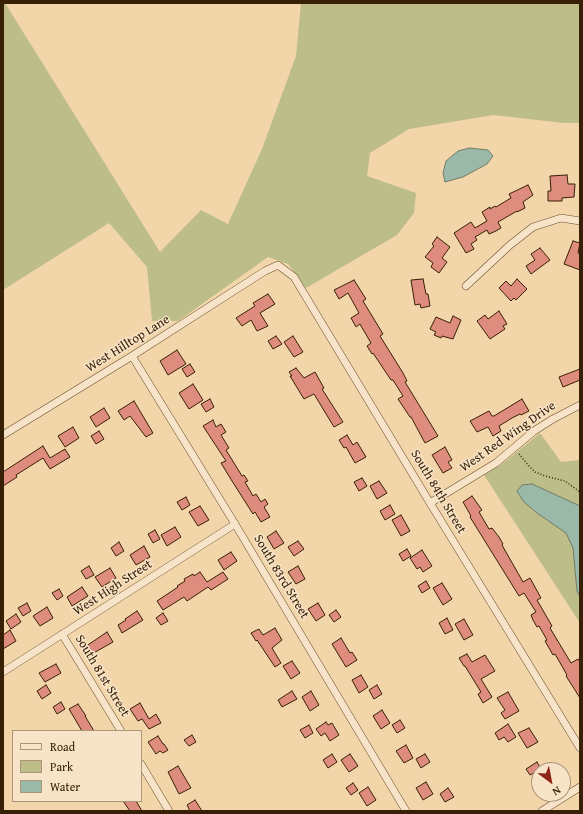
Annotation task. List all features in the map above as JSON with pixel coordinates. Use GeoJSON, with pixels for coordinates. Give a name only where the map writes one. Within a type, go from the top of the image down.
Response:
{"type":"FeatureCollection","features":[{"type":"Feature","properties":{"kind":"street"},"geometry":{"type":"LineString","coordinates":[[466,286],[510,245],[533,227],[561,218],[580,221]]}},
{"type":"Feature","properties":{"kind":"street","name":"South 84th Street"},"geometry":{"type":"LineString","coordinates":[[265,271],[278,265],[294,277],[580,748]]}},
{"type":"Feature","properties":{"kind":"street","name":"West Hilltop Lane"},"geometry":{"type":"LineString","coordinates":[[3,435],[132,356],[265,271]]}},
{"type":"Feature","properties":{"kind":"street","name":"South 83rd Street"},"geometry":{"type":"LineString","coordinates":[[132,356],[235,524],[406,811]]}},
{"type":"Feature","properties":{"kind":"street","name":"West Red Wing Drive"},"geometry":{"type":"LineString","coordinates":[[430,503],[496,463],[534,431],[580,405]]}},
{"type":"Feature","properties":{"kind":"street","name":"West High Street"},"geometry":{"type":"LineString","coordinates":[[3,672],[235,524]]}},
{"type":"Feature","properties":{"kind":"street","name":"South 81st Street"},"geometry":{"type":"LineString","coordinates":[[62,634],[120,730]]}},
{"type":"Feature","properties":{"kind":"street"},"geometry":{"type":"LineString","coordinates":[[142,766],[169,811]]}},
{"type":"Feature","properties":{"kind":"street"},"geometry":{"type":"LineString","coordinates":[[542,811],[580,786]]}},
{"type":"Feature","properties":{"kind":"path"},"geometry":{"type":"LineString","coordinates":[[514,448],[531,469],[545,476],[566,481],[580,492]]}},
{"type":"Feature","properties":{"kind":"green space"},"geometry":{"type":"Polygon","coordinates":[[[3,3],[5,3],[160,252],[201,210],[228,224],[262,149],[296,56],[301,3],[580,3],[580,123],[563,123],[493,115],[409,129],[370,153],[367,176],[416,193],[414,213],[397,235],[306,288],[288,264],[268,257],[178,321],[152,321],[147,267],[109,223],[3,290],[3,3]]]}},
{"type":"Feature","properties":{"kind":"green space"},"geometry":{"type":"Polygon","coordinates":[[[540,433],[561,462],[580,460],[580,623],[484,475],[502,464],[540,433]]]}},
{"type":"Feature","properties":{"kind":"water"},"geometry":{"type":"Polygon","coordinates":[[[469,148],[488,150],[493,156],[487,164],[463,177],[445,182],[443,173],[446,161],[458,151],[469,148]]]}},
{"type":"Feature","properties":{"kind":"water"},"geometry":{"type":"Polygon","coordinates":[[[532,484],[580,506],[580,597],[577,591],[573,548],[566,533],[524,502],[517,491],[522,485],[532,484]]]}},
{"type":"Feature","properties":{"kind":"building"},"geometry":{"type":"Polygon","coordinates":[[[567,175],[568,184],[575,184],[574,197],[562,198],[562,201],[548,201],[548,191],[551,191],[550,176],[567,175]]]}},
{"type":"Feature","properties":{"kind":"building"},"geometry":{"type":"Polygon","coordinates":[[[528,185],[533,195],[523,202],[525,208],[498,222],[501,228],[496,231],[489,234],[487,230],[475,237],[477,240],[471,244],[474,249],[466,253],[454,233],[471,222],[475,228],[487,221],[482,212],[490,207],[490,209],[495,206],[496,207],[511,198],[509,194],[528,185]]]}},
{"type":"Feature","properties":{"kind":"building"},"geometry":{"type":"Polygon","coordinates":[[[437,237],[450,247],[442,258],[447,262],[439,273],[431,267],[433,263],[425,257],[434,246],[432,244],[437,237]]]}},
{"type":"Feature","properties":{"kind":"building"},"geometry":{"type":"Polygon","coordinates":[[[573,241],[580,243],[578,253],[580,254],[580,270],[564,264],[573,241]]]}},
{"type":"Feature","properties":{"kind":"building"},"geometry":{"type":"Polygon","coordinates":[[[540,248],[550,260],[531,274],[526,266],[535,260],[531,254],[540,248]]]}},
{"type":"Feature","properties":{"kind":"building"},"geometry":{"type":"Polygon","coordinates":[[[423,279],[430,306],[421,308],[420,304],[415,305],[411,280],[423,279]]]}},
{"type":"Feature","properties":{"kind":"building"},"geometry":{"type":"Polygon","coordinates":[[[517,279],[527,289],[516,300],[514,298],[511,301],[499,288],[506,281],[511,286],[517,279]]]}},
{"type":"Feature","properties":{"kind":"building"},"geometry":{"type":"Polygon","coordinates":[[[354,280],[366,299],[363,301],[383,334],[380,336],[403,373],[407,381],[405,382],[438,436],[425,443],[411,417],[398,399],[403,396],[393,380],[391,380],[367,346],[371,343],[360,324],[356,327],[351,318],[359,313],[348,293],[339,299],[334,290],[354,280]]]}},
{"type":"Feature","properties":{"kind":"building"},"geometry":{"type":"Polygon","coordinates":[[[268,294],[275,304],[260,313],[268,326],[257,331],[251,320],[242,326],[236,318],[255,306],[253,303],[268,294]]]}},
{"type":"Feature","properties":{"kind":"building"},"geometry":{"type":"Polygon","coordinates":[[[499,311],[507,324],[503,326],[505,329],[490,339],[477,321],[485,315],[488,319],[499,311]]]}},
{"type":"Feature","properties":{"kind":"building"},"geometry":{"type":"Polygon","coordinates":[[[453,316],[461,320],[453,339],[442,336],[441,338],[434,335],[436,332],[430,329],[436,317],[450,323],[453,316]]]}},
{"type":"Feature","properties":{"kind":"building"},"geometry":{"type":"Polygon","coordinates":[[[276,336],[282,344],[273,349],[268,341],[276,336]]]}},
{"type":"Feature","properties":{"kind":"building"},"geometry":{"type":"Polygon","coordinates":[[[293,336],[303,352],[294,357],[284,342],[293,336]]]}},
{"type":"Feature","properties":{"kind":"building"},"geometry":{"type":"Polygon","coordinates":[[[177,350],[186,364],[168,375],[160,361],[177,350]]]}},
{"type":"Feature","properties":{"kind":"building"},"geometry":{"type":"Polygon","coordinates":[[[190,364],[195,372],[187,377],[182,369],[190,364]]]}},
{"type":"Feature","properties":{"kind":"building"},"geometry":{"type":"Polygon","coordinates":[[[296,368],[304,378],[315,372],[324,388],[322,389],[343,422],[334,427],[314,394],[304,399],[290,376],[292,376],[289,372],[296,368]]]}},
{"type":"Feature","properties":{"kind":"building"},"geometry":{"type":"Polygon","coordinates":[[[580,369],[580,380],[563,387],[559,377],[580,369]]]}},
{"type":"Feature","properties":{"kind":"building"},"geometry":{"type":"Polygon","coordinates":[[[193,384],[203,400],[189,409],[179,393],[193,384]]]}},
{"type":"Feature","properties":{"kind":"building"},"geometry":{"type":"Polygon","coordinates":[[[210,399],[214,407],[206,412],[201,404],[210,399]]]}},
{"type":"Feature","properties":{"kind":"building"},"geometry":{"type":"Polygon","coordinates":[[[522,399],[529,411],[512,418],[499,426],[501,431],[493,436],[488,427],[477,432],[470,421],[489,411],[492,416],[494,416],[522,399]]]}},
{"type":"Feature","properties":{"kind":"building"},"geometry":{"type":"Polygon","coordinates":[[[134,401],[153,433],[146,437],[130,416],[124,420],[118,411],[134,401]]]}},
{"type":"Feature","properties":{"kind":"building"},"geometry":{"type":"Polygon","coordinates":[[[104,408],[110,418],[96,427],[90,417],[104,408]]]}},
{"type":"Feature","properties":{"kind":"building"},"geometry":{"type":"Polygon","coordinates":[[[213,420],[216,427],[221,424],[226,432],[221,435],[229,448],[226,450],[242,476],[244,475],[248,481],[245,482],[253,496],[256,494],[261,502],[265,499],[268,504],[264,507],[270,517],[261,522],[255,512],[253,514],[221,463],[226,461],[203,426],[213,420]]]}},
{"type":"Feature","properties":{"kind":"building"},"geometry":{"type":"Polygon","coordinates":[[[73,427],[79,438],[65,447],[58,436],[73,427]]]}},
{"type":"Feature","properties":{"kind":"building"},"geometry":{"type":"Polygon","coordinates":[[[99,431],[104,439],[96,444],[91,436],[99,431]]]}},
{"type":"Feature","properties":{"kind":"building"},"geometry":{"type":"Polygon","coordinates":[[[347,435],[353,445],[357,442],[366,457],[355,463],[346,447],[344,448],[339,440],[347,435]]]}},
{"type":"Feature","properties":{"kind":"building"},"geometry":{"type":"Polygon","coordinates":[[[43,446],[50,458],[65,449],[70,457],[50,469],[43,458],[16,475],[17,477],[3,486],[3,472],[43,446]]]}},
{"type":"Feature","properties":{"kind":"building"},"geometry":{"type":"Polygon","coordinates":[[[445,447],[452,460],[448,462],[452,468],[443,473],[432,455],[445,447]]]}},
{"type":"Feature","properties":{"kind":"building"},"geometry":{"type":"Polygon","coordinates":[[[362,478],[367,486],[359,491],[354,482],[362,478]]]}},
{"type":"Feature","properties":{"kind":"building"},"geometry":{"type":"Polygon","coordinates":[[[379,481],[387,493],[377,499],[370,486],[379,481]]]}},
{"type":"Feature","properties":{"kind":"building"},"geometry":{"type":"Polygon","coordinates":[[[472,496],[482,510],[479,512],[489,529],[492,528],[499,537],[523,582],[530,578],[541,598],[537,600],[552,626],[550,628],[571,663],[578,659],[580,662],[580,698],[566,676],[567,675],[555,654],[553,655],[545,641],[547,640],[539,626],[537,627],[533,620],[531,615],[536,612],[524,593],[519,596],[470,517],[471,516],[463,502],[472,496]]]}},
{"type":"Feature","properties":{"kind":"building"},"geometry":{"type":"Polygon","coordinates":[[[186,497],[190,505],[182,510],[177,502],[186,497]]]}},
{"type":"Feature","properties":{"kind":"building"},"geometry":{"type":"Polygon","coordinates":[[[390,505],[395,514],[385,520],[380,511],[390,505]]]}},
{"type":"Feature","properties":{"kind":"building"},"geometry":{"type":"Polygon","coordinates":[[[200,506],[209,520],[198,526],[189,512],[200,506]]]}},
{"type":"Feature","properties":{"kind":"building"},"geometry":{"type":"Polygon","coordinates":[[[401,515],[410,531],[401,536],[392,520],[401,515]]]}},
{"type":"Feature","properties":{"kind":"building"},"geometry":{"type":"Polygon","coordinates":[[[175,527],[181,537],[167,546],[161,535],[175,527]]]}},
{"type":"Feature","properties":{"kind":"building"},"geometry":{"type":"Polygon","coordinates":[[[155,530],[160,539],[153,543],[148,534],[155,530]]]}},
{"type":"Feature","properties":{"kind":"building"},"geometry":{"type":"Polygon","coordinates":[[[276,531],[284,543],[274,549],[267,537],[276,531]]]}},
{"type":"Feature","properties":{"kind":"building"},"geometry":{"type":"Polygon","coordinates":[[[298,541],[304,549],[294,556],[288,547],[298,541]]]}},
{"type":"Feature","properties":{"kind":"building"},"geometry":{"type":"Polygon","coordinates":[[[119,542],[124,551],[116,556],[111,548],[119,542]]]}},
{"type":"Feature","properties":{"kind":"building"},"geometry":{"type":"Polygon","coordinates":[[[144,546],[150,557],[136,565],[130,555],[144,546]]]}},
{"type":"Feature","properties":{"kind":"building"},"geometry":{"type":"Polygon","coordinates":[[[407,549],[411,556],[403,561],[399,554],[407,549]]]}},
{"type":"Feature","properties":{"kind":"building"},"geometry":{"type":"Polygon","coordinates":[[[422,550],[432,566],[423,572],[420,567],[417,569],[410,558],[422,550]]]}},
{"type":"Feature","properties":{"kind":"building"},"geometry":{"type":"Polygon","coordinates":[[[231,552],[237,561],[224,570],[218,560],[231,552]]]}},
{"type":"Feature","properties":{"kind":"building"},"geometry":{"type":"Polygon","coordinates":[[[89,566],[94,575],[86,579],[81,571],[89,566]]]}},
{"type":"Feature","properties":{"kind":"building"},"geometry":{"type":"Polygon","coordinates":[[[298,566],[305,579],[296,584],[288,572],[298,566]]]}},
{"type":"Feature","properties":{"kind":"building"},"geometry":{"type":"Polygon","coordinates":[[[110,568],[116,578],[102,587],[95,577],[110,568]]]}},
{"type":"Feature","properties":{"kind":"building"},"geometry":{"type":"Polygon","coordinates":[[[200,572],[207,582],[223,572],[228,579],[211,590],[208,587],[187,601],[184,597],[163,610],[157,601],[178,587],[177,586],[185,581],[184,579],[193,574],[194,576],[200,572]]]}},
{"type":"Feature","properties":{"kind":"building"},"geometry":{"type":"Polygon","coordinates":[[[426,581],[430,588],[422,593],[418,586],[426,581]]]}},
{"type":"Feature","properties":{"kind":"building"},"geometry":{"type":"Polygon","coordinates":[[[442,583],[452,599],[443,605],[433,588],[442,583]]]}},
{"type":"Feature","properties":{"kind":"building"},"geometry":{"type":"Polygon","coordinates":[[[82,587],[88,596],[72,606],[67,597],[82,587]]]}},
{"type":"Feature","properties":{"kind":"building"},"geometry":{"type":"Polygon","coordinates":[[[59,589],[63,596],[57,600],[52,593],[59,589]]]}},
{"type":"Feature","properties":{"kind":"building"},"geometry":{"type":"Polygon","coordinates":[[[27,603],[31,611],[23,616],[18,608],[27,603]]]}},
{"type":"Feature","properties":{"kind":"building"},"geometry":{"type":"Polygon","coordinates":[[[318,603],[325,615],[316,621],[308,609],[318,603]]]}},
{"type":"Feature","properties":{"kind":"building"},"geometry":{"type":"Polygon","coordinates":[[[47,607],[53,618],[40,626],[33,616],[47,607]]]}},
{"type":"Feature","properties":{"kind":"building"},"geometry":{"type":"Polygon","coordinates":[[[336,610],[341,617],[334,622],[329,615],[336,610]]]}},
{"type":"Feature","properties":{"kind":"building"},"geometry":{"type":"Polygon","coordinates":[[[137,611],[143,620],[122,633],[118,625],[137,611]]]}},
{"type":"Feature","properties":{"kind":"building"},"geometry":{"type":"Polygon","coordinates":[[[163,613],[168,621],[161,625],[156,618],[163,613]]]}},
{"type":"Feature","properties":{"kind":"building"},"geometry":{"type":"Polygon","coordinates":[[[16,614],[21,622],[11,629],[6,621],[16,614]]]}},
{"type":"Feature","properties":{"kind":"building"},"geometry":{"type":"Polygon","coordinates":[[[447,618],[453,630],[445,634],[439,623],[447,618]]]}},
{"type":"Feature","properties":{"kind":"building"},"geometry":{"type":"Polygon","coordinates":[[[464,619],[473,635],[464,640],[455,624],[464,619]]]}},
{"type":"Feature","properties":{"kind":"building"},"geometry":{"type":"Polygon","coordinates":[[[275,628],[282,640],[272,648],[281,663],[275,667],[251,633],[259,629],[263,635],[275,628]]]}},
{"type":"Feature","properties":{"kind":"building"},"geometry":{"type":"Polygon","coordinates":[[[10,630],[16,641],[3,649],[3,635],[10,630]]]}},
{"type":"Feature","properties":{"kind":"building"},"geometry":{"type":"Polygon","coordinates":[[[107,632],[113,642],[90,655],[85,647],[107,632]]]}},
{"type":"Feature","properties":{"kind":"building"},"geometry":{"type":"Polygon","coordinates":[[[341,638],[350,653],[352,652],[357,660],[346,667],[332,644],[341,638]]]}},
{"type":"Feature","properties":{"kind":"building"},"geometry":{"type":"Polygon","coordinates":[[[467,654],[472,662],[485,655],[495,671],[481,679],[492,697],[483,703],[478,694],[481,692],[459,658],[467,654]]]}},
{"type":"Feature","properties":{"kind":"building"},"geometry":{"type":"Polygon","coordinates":[[[292,661],[300,673],[291,679],[283,666],[292,661]]]}},
{"type":"Feature","properties":{"kind":"building"},"geometry":{"type":"Polygon","coordinates":[[[56,664],[61,673],[45,682],[39,673],[56,664]]]}},
{"type":"Feature","properties":{"kind":"building"},"geometry":{"type":"Polygon","coordinates":[[[361,675],[368,687],[359,693],[352,680],[361,675]]]}},
{"type":"Feature","properties":{"kind":"building"},"geometry":{"type":"Polygon","coordinates":[[[46,685],[51,693],[42,699],[37,691],[46,685]]]}},
{"type":"Feature","properties":{"kind":"building"},"geometry":{"type":"Polygon","coordinates":[[[377,685],[382,694],[374,699],[369,690],[377,685]]]}},
{"type":"Feature","properties":{"kind":"building"},"geometry":{"type":"Polygon","coordinates":[[[292,691],[297,699],[282,707],[278,700],[292,691]]]}},
{"type":"Feature","properties":{"kind":"building"},"geometry":{"type":"Polygon","coordinates":[[[311,691],[319,705],[310,711],[302,697],[311,691]]]}},
{"type":"Feature","properties":{"kind":"building"},"geometry":{"type":"Polygon","coordinates":[[[508,692],[519,711],[505,719],[501,713],[505,710],[497,698],[508,692]]]}},
{"type":"Feature","properties":{"kind":"building"},"geometry":{"type":"Polygon","coordinates":[[[61,702],[65,709],[57,714],[53,707],[61,702]]]}},
{"type":"Feature","properties":{"kind":"building"},"geometry":{"type":"Polygon","coordinates":[[[140,703],[149,719],[156,714],[161,723],[149,729],[142,719],[138,721],[130,709],[140,703]]]}},
{"type":"Feature","properties":{"kind":"building"},"geometry":{"type":"Polygon","coordinates":[[[78,704],[93,730],[81,730],[69,709],[78,704]]]}},
{"type":"Feature","properties":{"kind":"building"},"geometry":{"type":"Polygon","coordinates":[[[382,710],[390,723],[381,729],[373,716],[382,710]]]}},
{"type":"Feature","properties":{"kind":"building"},"geometry":{"type":"Polygon","coordinates":[[[400,720],[405,728],[397,733],[392,725],[400,720]]]}},
{"type":"Feature","properties":{"kind":"building"},"geometry":{"type":"Polygon","coordinates":[[[326,722],[328,725],[332,723],[339,735],[330,741],[325,733],[321,736],[316,729],[326,722]]]}},
{"type":"Feature","properties":{"kind":"building"},"geometry":{"type":"Polygon","coordinates":[[[508,724],[516,737],[508,742],[504,737],[499,740],[495,733],[508,724]]]}},
{"type":"Feature","properties":{"kind":"building"},"geometry":{"type":"Polygon","coordinates":[[[309,725],[313,733],[305,738],[300,730],[309,725]]]}},
{"type":"Feature","properties":{"kind":"building"},"geometry":{"type":"Polygon","coordinates":[[[529,728],[538,742],[527,748],[518,733],[529,728]]]}},
{"type":"Feature","properties":{"kind":"building"},"geometry":{"type":"Polygon","coordinates":[[[192,735],[196,742],[189,746],[184,740],[192,735]]]}},
{"type":"Feature","properties":{"kind":"building"},"geometry":{"type":"Polygon","coordinates":[[[158,736],[168,750],[163,753],[160,751],[156,754],[148,742],[158,736]]]}},
{"type":"Feature","properties":{"kind":"building"},"geometry":{"type":"Polygon","coordinates":[[[406,745],[413,758],[404,763],[396,751],[406,745]]]}},
{"type":"Feature","properties":{"kind":"building"},"geometry":{"type":"Polygon","coordinates":[[[332,754],[337,762],[328,768],[323,760],[332,754]]]}},
{"type":"Feature","properties":{"kind":"building"},"geometry":{"type":"Polygon","coordinates":[[[350,754],[358,766],[349,772],[341,760],[350,754]]]}},
{"type":"Feature","properties":{"kind":"building"},"geometry":{"type":"Polygon","coordinates":[[[425,754],[430,762],[421,768],[416,759],[425,754]]]}},
{"type":"Feature","properties":{"kind":"building"},"geometry":{"type":"Polygon","coordinates":[[[178,766],[191,788],[179,794],[168,772],[178,766]]]}},
{"type":"Feature","properties":{"kind":"building"},"geometry":{"type":"Polygon","coordinates":[[[531,766],[531,774],[530,775],[526,769],[531,766]]]}},
{"type":"Feature","properties":{"kind":"building"},"geometry":{"type":"Polygon","coordinates":[[[426,782],[433,794],[423,800],[416,788],[426,782]]]}},
{"type":"Feature","properties":{"kind":"building"},"geometry":{"type":"Polygon","coordinates":[[[353,783],[358,790],[351,795],[346,788],[353,783]]]}},
{"type":"Feature","properties":{"kind":"building"},"geometry":{"type":"Polygon","coordinates":[[[368,787],[376,800],[367,806],[359,793],[368,787]]]}},
{"type":"Feature","properties":{"kind":"building"},"geometry":{"type":"Polygon","coordinates":[[[448,788],[454,797],[445,802],[440,794],[448,788]]]}},
{"type":"Feature","properties":{"kind":"building"},"geometry":{"type":"Polygon","coordinates":[[[195,800],[202,811],[190,811],[187,805],[195,800]]]}},
{"type":"Feature","properties":{"kind":"building"},"geometry":{"type":"Polygon","coordinates":[[[124,802],[137,802],[142,811],[130,811],[124,802]]]}}]}
